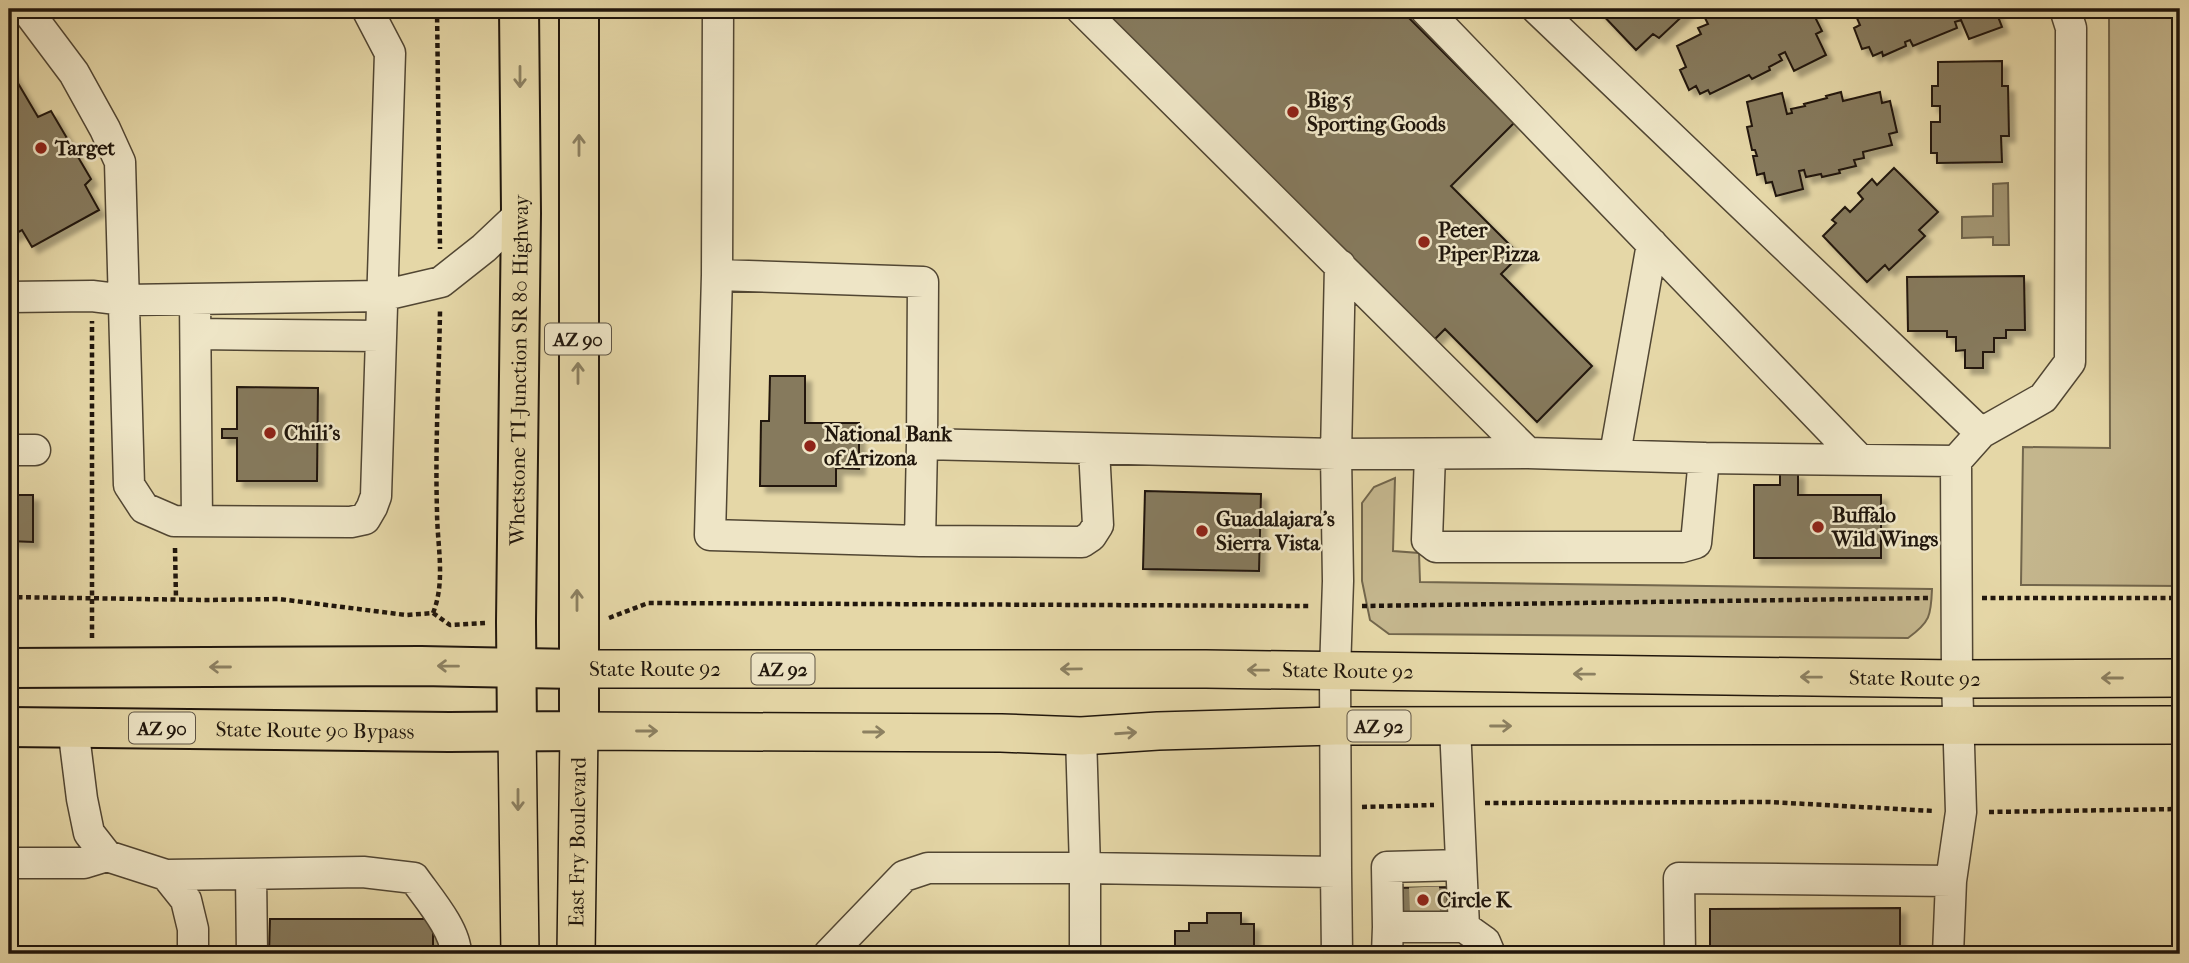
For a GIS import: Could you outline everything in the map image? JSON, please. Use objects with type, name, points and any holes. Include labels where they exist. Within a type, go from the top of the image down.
[{"type":"highway","name":"Whetstone TI-Junction SR 80 Highway","points":[[517,732],[521,213],[519,9]]},
{"type":"highway","name":"AZ 90","points":[[579,9],[579,730]]},
{"type":"highway","points":[[9,668],[516,668]]},
{"type":"highway","name":"State Route 92","points":[[516,668],[578,669]]},
{"type":"highway","name":"State Route 90 Bypass","points":[[9,727],[517,732],[579,730]]},
{"type":"main road","name":"State Route 92","points":[[578,669],[1139,668],[1957,678],[2180,678]]},
{"type":"main road","name":"AZ 92","points":[[579,730],[1081,736],[1335,726],[2180,725]]},
{"type":"main road","name":"East Fry Boulevard","points":[[576,954],[579,730]]},
{"type":"main road","points":[[517,732],[520,954]]},
{"type":"lane","points":[[26,9],[74,73],[120,162],[129,485],[144,508],[186,521],[351,522],[365,519],[376,496],[390,53],[367,9]]},
{"type":"lane","points":[[718,9],[717,275],[710,535],[1082,542],[1091,536],[1098,525],[1094,449]]},
{"type":"lane","points":[[1081,9],[1528,453]]},
{"type":"lane","points":[[1425,9],[1859,459]]},
{"type":"lane","points":[[1537,9],[1981,433]]},
{"type":"lane","points":[[1948,954],[1951,881],[1961,812],[1956,461],[1981,433],[2043,398],[2070,362],[2070,28],[2066,9]]},
{"type":"lane","points":[[9,298],[92,296],[125,300],[382,296],[441,282],[484,248],[521,213]]},
{"type":"lane","points":[[1615,454],[1652,244]]},
{"type":"lane","points":[[1337,954],[1335,671],[1338,606],[1336,454],[1340,265]]},
{"type":"lane","points":[[717,275],[923,282],[920,541]]},
{"type":"lane","points":[[186,521],[195,299]]},
{"type":"lane","points":[[195,334],[380,337]]},
{"type":"lane","points":[[922,444],[1336,454],[1528,453],[1956,461]]},
{"type":"lane","points":[[1430,454],[1427,540],[1436,547],[1682,547],[1696,543],[1704,458]]},
{"type":"lane","points":[[1455,726],[1464,927]]},
{"type":"lane","points":[[73,727],[89,833],[107,856],[166,875],[363,872],[414,878],[443,919],[456,954]]},
{"type":"lane","points":[[1081,736],[1085,954]]},
{"type":"lane","points":[[9,863],[84,863],[107,856]]},
{"type":"lane","points":[[1387,940],[1424,898],[1461,865]]},
{"type":"lane","points":[[1387,940],[1387,867],[1424,898],[1485,942],[1490,954]]},
{"type":"lane","points":[[829,954],[904,876],[928,868],[1336,872]]},
{"type":"lane","points":[[251,874],[252,954]]},
{"type":"lane","points":[[166,875],[186,900],[192,929],[193,954]]},
{"type":"lane","points":[[1680,954],[1679,878],[1951,881]]},
{"type":"path","points":[[92,296],[92,667]]},
{"type":"path","points":[[176,599],[186,521]]},
{"type":"path","points":[[648,603],[1338,606],[1957,597],[2180,598]]},
{"type":"path","points":[[1335,808],[1597,802],[1770,802],[1961,812],[2180,809]]},
{"type":"shaded area","points":[[2109,9],[2180,9],[2180,586],[2021,585],[2023,447],[2110,448]]},
{"type":"shaded area","points":[[2008,183],[2009,245],[1993,245],[1993,237],[1962,238],[1962,217],[1993,216],[1993,184]]},
{"type":"shaded area","points":[[1395,478],[1393,551],[1419,553],[1420,582],[1932,589],[1930,612],[1925,623],[1908,638],[1389,634],[1370,620],[1362,581],[1362,503],[1374,487]]},
{"type":"building","points":[[1101,9],[1400,9],[1514,123],[1451,186],[1520,255],[1501,274],[1592,366],[1537,422],[1445,329],[1432,342]]},
{"type":"building","points":[[1597,9],[1690,9],[1659,38],[1653,34],[1636,50]]},
{"type":"building","points":[[1718,9],[1811,9],[1822,31],[1816,34],[1826,55],[1794,71],[1785,52],[1779,55],[1782,60],[1769,67],[1770,70],[1752,79],[1749,75],[1710,94],[1708,90],[1700,94],[1696,86],[1689,90],[1680,70],[1686,67],[1677,46],[1701,34],[1698,28],[1708,24],[1704,16]]},
{"type":"building","points":[[1853,9],[1995,9],[2002,27],[1969,39],[1961,20],[1955,22],[1957,28],[1913,46],[1910,40],[1905,42],[1906,46],[1883,56],[1882,52],[1873,56],[1869,47],[1862,49],[1854,28],[1860,25]]},
{"type":"building","points":[[2002,61],[2002,86],[2008,86],[2009,136],[2001,136],[2002,162],[1937,163],[1937,153],[1931,153],[1931,122],[1940,122],[1940,106],[1932,106],[1932,86],[1938,86],[1938,62]]},
{"type":"building","name":"Target","points":[[9,68],[38,117],[51,111],[91,179],[85,185],[99,210],[32,247],[22,230],[9,237]]},
{"type":"building","points":[[1841,92],[1843,101],[1880,92],[1882,103],[1890,101],[1897,132],[1889,134],[1892,145],[1863,152],[1864,158],[1854,160],[1856,166],[1839,170],[1840,173],[1806,177],[1804,170],[1799,171],[1803,189],[1776,196],[1772,182],[1766,183],[1764,173],[1757,175],[1753,156],[1757,156],[1755,150],[1752,150],[1747,127],[1752,126],[1747,102],[1782,93],[1787,114],[1792,113],[1791,109]]},
{"type":"building","points":[[1894,168],[1938,212],[1919,230],[1925,236],[1889,270],[1885,265],[1867,282],[1823,236],[1836,223],[1832,220],[1845,207],[1850,212],[1863,199],[1858,193],[1872,179],[1877,185]]},
{"type":"building","points":[[2024,276],[2025,330],[2006,330],[2006,338],[1994,338],[1994,352],[1983,352],[1983,368],[1965,368],[1965,350],[1956,351],[1956,337],[1947,337],[1947,331],[1908,331],[1907,277]]},
{"type":"building","name":"National Bank of Arizona","points":[[770,376],[805,376],[805,423],[859,423],[859,469],[836,468],[836,486],[760,486],[761,421],[769,421]]},
{"type":"building","name":"Chili's","points":[[237,387],[318,388],[317,481],[237,481],[237,438],[222,438],[222,429],[237,429]]},
{"type":"building","name":"Buffalo Wild Wings","points":[[1780,473],[1798,473],[1798,495],[1881,495],[1881,558],[1754,558],[1754,485],[1780,485]]},
{"type":"building","name":"Guadalajara's Sierra Vista","points":[[1145,491],[1261,494],[1259,571],[1143,569]]},
{"type":"building","points":[[9,495],[33,495],[33,542],[9,541]]},
{"type":"building","name":"Circle K","points":[[1454,887],[1454,913],[1393,914],[1392,888]]},
{"type":"building","points":[[1900,908],[1900,954],[1710,954],[1710,909]]},
{"type":"building","points":[[1207,913],[1241,913],[1241,924],[1254,924],[1254,954],[1175,954],[1175,931],[1189,931],[1189,923],[1207,923]]},
{"type":"building","points":[[270,919],[433,919],[433,954],[269,954]]},
{"type":"tunnel","points":[[1424,887],[1425,913]]},
{"type":"place","name":"Big 5 Sporting Goods","points":[[1293,112]]},
{"type":"place","name":"Target","points":[[41,148]]},
{"type":"place","name":"Peter Piper Pizza","points":[[1424,242]]},
{"type":"place","name":"Chili's","points":[[270,433]]},
{"type":"place","name":"National Bank of Arizona","points":[[810,446]]},
{"type":"place","name":"Buffalo Wild Wings","points":[[1818,527]]},
{"type":"place","name":"Guadalajara's Sierra Vista","points":[[1202,531]]},
{"type":"place","name":"Circle K","points":[[1423,900]]}]
